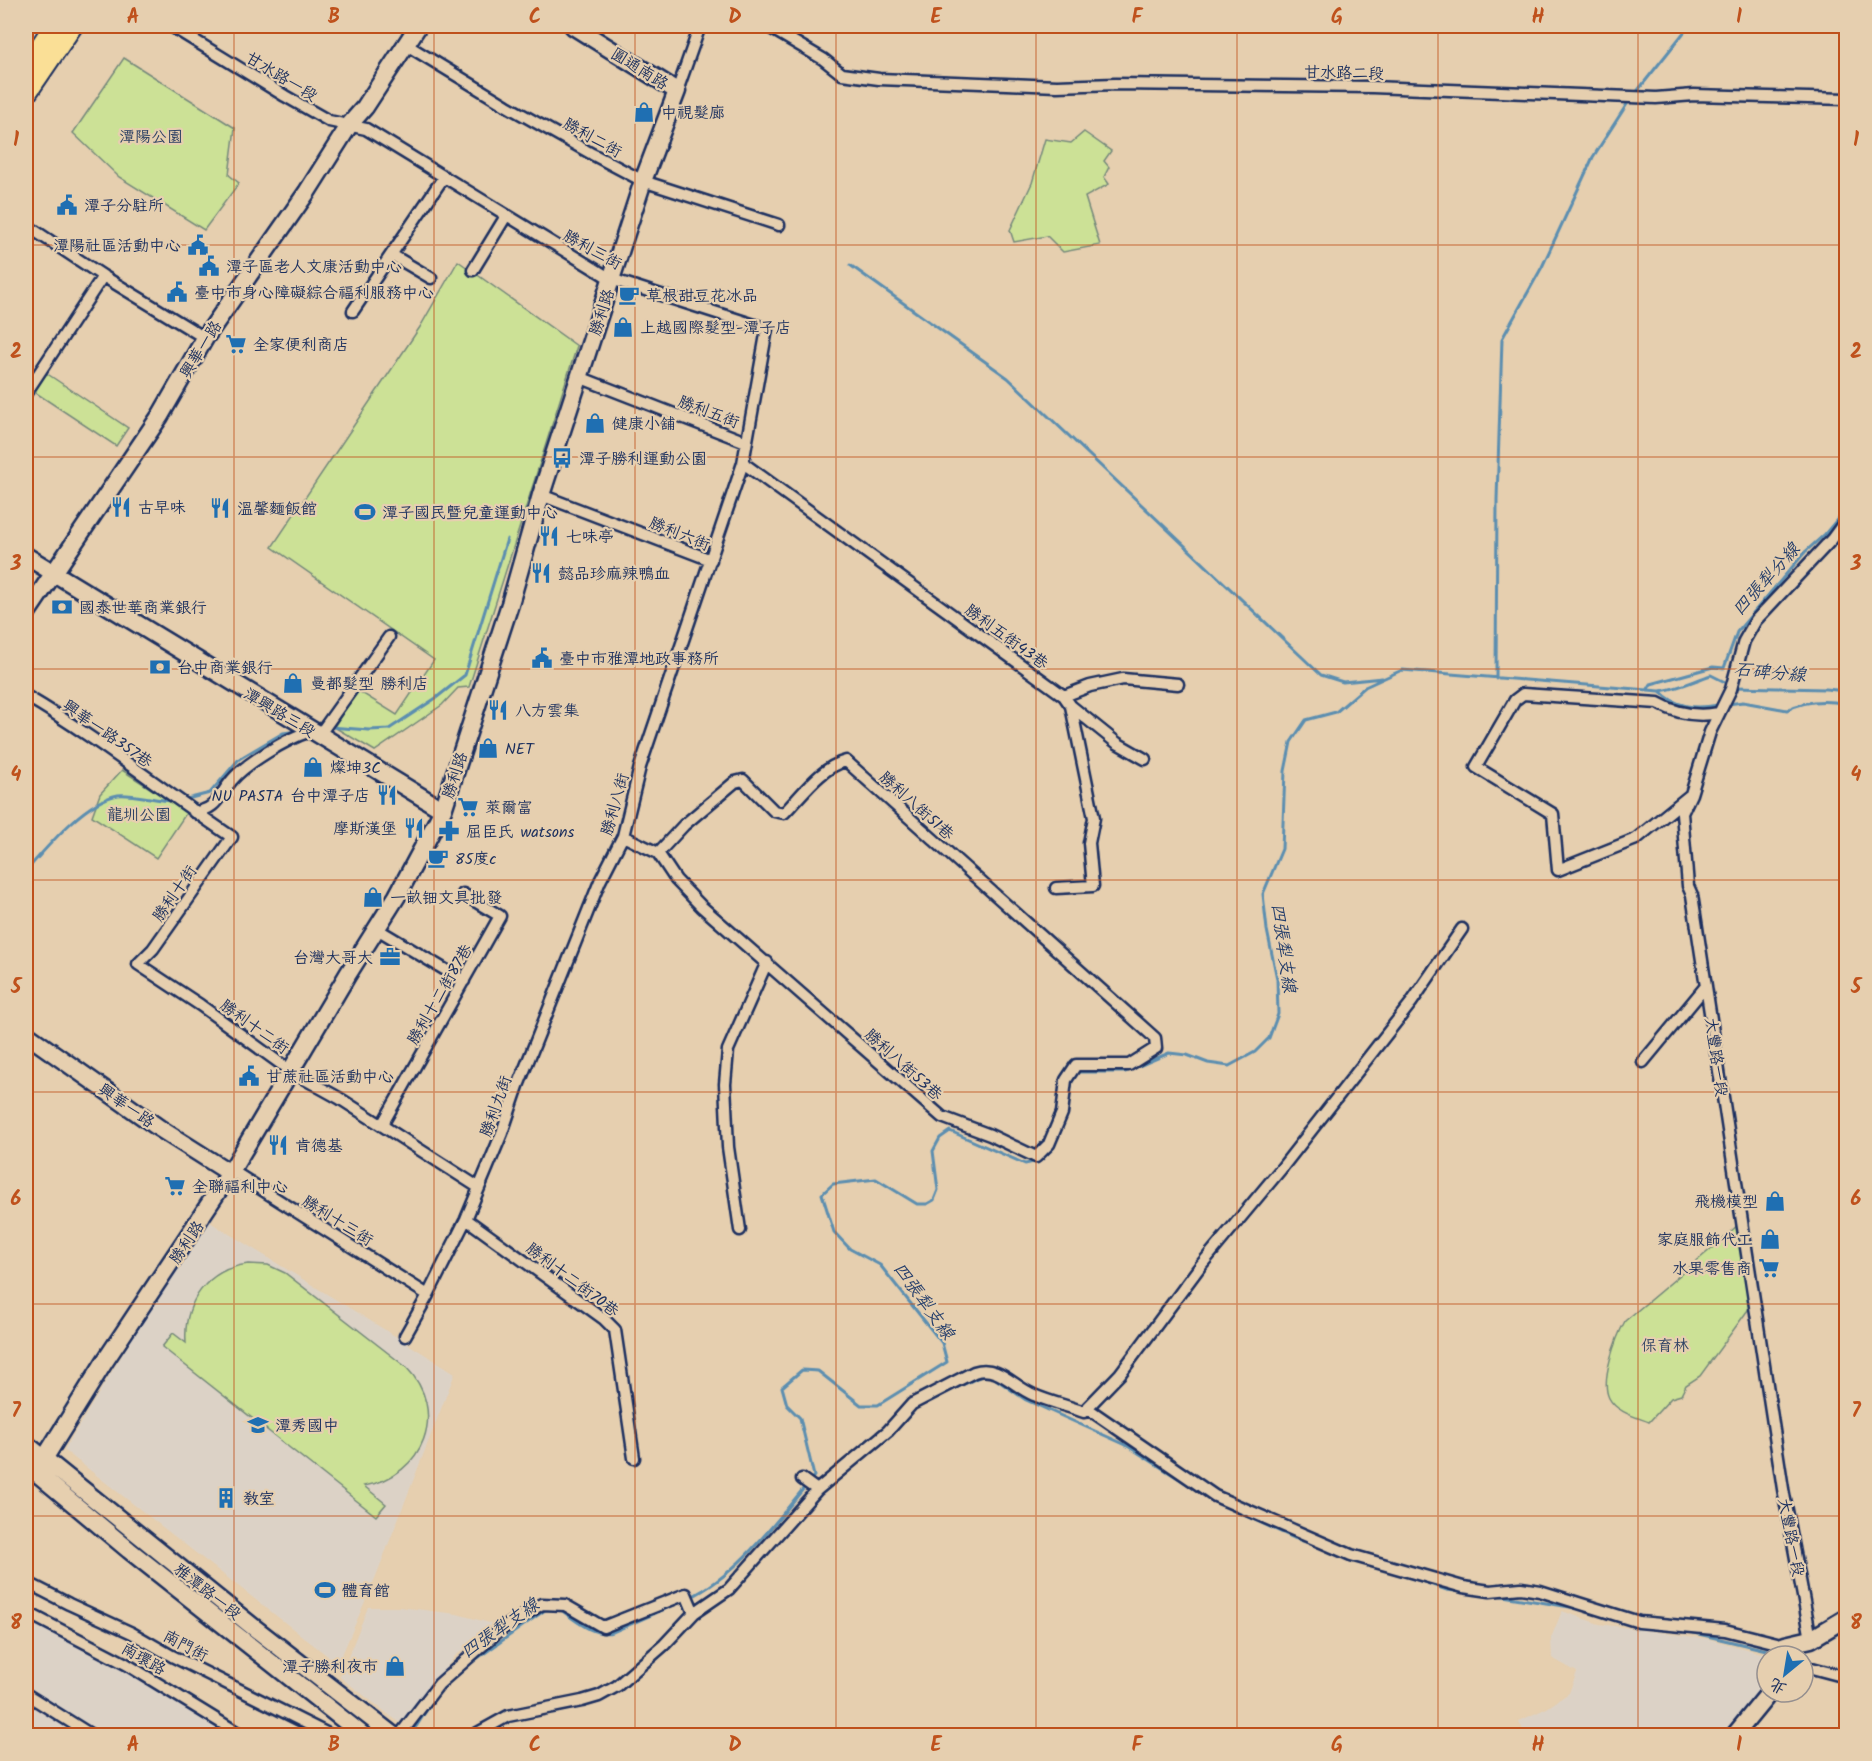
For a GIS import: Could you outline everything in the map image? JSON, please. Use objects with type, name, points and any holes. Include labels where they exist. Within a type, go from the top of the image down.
[{"type":"main road","points":[[26,67],[53,26]]},
{"type":"main road","points":[[26,95],[74,26]]},
{"type":"street","name":"甘水路一段","points":[[171,26],[329,121],[350,124]]},
{"type":"street","name":"興華一路","points":[[26,614],[153,425],[205,338],[307,192],[350,124],[365,107],[418,26]]},
{"type":"street","name":"圓通南路","points":[[573,26],[677,91]]},
{"type":"street","name":"勝利路","points":[[32,1467],[230,1173],[397,896],[443,810],[510,604],[541,495],[643,181],[700,26]]},
{"type":"street","name":"甘水路二段","points":[[767,26],[823,59],[842,75],[879,79],[1057,86],[1115,84],[1372,87],[1656,98],[1694,95],[1846,99]]},
{"type":"street","name":"勝利二街","points":[[405,44],[507,106],[643,181],[779,225]]},
{"type":"street","name":"勝利三街","points":[[350,124],[366,129],[611,279],[767,329],[746,442]]},
{"type":"street","points":[[354,311],[444,178]]},
{"type":"street","points":[[473,270],[506,216]]},
{"type":"street","points":[[26,225],[103,276],[205,338]]},
{"type":"street","points":[[392,255],[431,278]]},
{"type":"street","points":[[26,393],[103,276]]},
{"type":"street","name":"勝利五街","points":[[579,377],[746,442],[743,463],[711,560]]},
{"type":"street","name":"勝利五街43巷","points":[[743,463],[1068,701],[1117,743],[1145,759]]},
{"type":"street","name":"勝利六街","points":[[541,495],[711,560],[640,767]]},
{"type":"street","name":"大豐路一段","points":[[1811,1639],[1783,1489],[1692,895],[1688,886],[1682,813],[1691,794],[1710,732],[1731,689],[1744,641],[1753,625],[1832,539],[1846,520]]},
{"type":"street","name":"潭興路三段","points":[[26,556],[443,810]]},
{"type":"street","points":[[194,812],[204,811],[213,806],[232,779],[251,763],[329,722],[389,637]]},
{"type":"street","points":[[1056,888],[1094,886],[1089,843],[1094,818],[1068,701],[1090,686],[1123,679],[1178,684]]},
{"type":"street","points":[[1691,794],[1636,839],[1558,870],[1553,814],[1476,767],[1515,700],[1523,694],[1658,703],[1671,710],[1700,716],[1719,713]]},
{"type":"street","name":"興華一路357巷","points":[[26,696],[69,721],[194,812]]},
{"type":"street","name":"勝利八街51巷","points":[[658,853],[684,825],[735,782],[743,780],[774,812],[784,813],[826,770],[846,761],[1155,1038]]},
{"type":"street","name":"勝利八街","points":[[600,881],[623,836],[640,767]]},
{"type":"street","name":"勝利十街","points":[[138,964],[153,949],[232,837],[194,812]]},
{"type":"street","points":[[623,836],[658,853]]},
{"type":"street","name":"勝利八街53巷","points":[[658,853],[676,880],[689,893],[942,1117],[990,1135],[1036,1158],[1049,1144],[1062,1113],[1066,1080],[1076,1065],[1129,1065],[1156,1048],[1155,1038]]},
{"type":"street","name":"勝利九街","points":[[405,1336],[466,1219],[600,881]]},
{"type":"street","name":"勝利十二街87巷","points":[[382,1125],[500,916],[463,894]]},
{"type":"street","points":[[377,928],[464,981]]},
{"type":"street","points":[[472,1736],[508,1716],[582,1701],[599,1696],[616,1686],[664,1645],[694,1613],[729,1589],[817,1490],[888,1431],[912,1404],[984,1369],[997,1372],[1032,1395],[1084,1412],[1120,1374],[1201,1265],[1281,1169],[1411,1003],[1462,929]]},
{"type":"street","points":[[740,1230],[728,1147],[725,1084],[728,1050],[767,962]]},
{"type":"street","name":"勝利十二街","points":[[138,964],[200,1005],[292,1072],[339,1098],[478,1187]]},
{"type":"street","points":[[1643,1062],[1706,986]]},
{"type":"street","name":"興華一路","points":[[26,1034],[159,1128],[230,1173]]},
{"type":"street","name":"勝利十三街","points":[[230,1173],[234,1172],[428,1295]]},
{"type":"street","name":"勝利十二街70巷","points":[[466,1219],[604,1319],[615,1330],[634,1458]]},
{"type":"street","points":[[1087,1408],[1215,1496],[1351,1555],[1463,1587],[1490,1591],[1521,1588],[1540,1591],[1639,1622],[1725,1630],[1766,1644]]},
{"type":"street","name":"雅潭路一段","points":[[26,1444],[32,1467],[129,1551],[364,1736]]},
{"type":"street","name":"雅潭路一段","points":[[32,1467],[171,1562],[394,1736]]},
{"type":"street","points":[[802,1479],[817,1490]]},
{"type":"street","name":"南門街","points":[[26,1582],[132,1632],[172,1656],[332,1736]]},
{"type":"street","points":[[399,1736],[440,1684],[500,1630],[542,1605],[565,1605],[603,1627],[686,1594],[694,1613]]},
{"type":"street","name":"南環路","points":[[26,1612],[126,1664],[243,1736]]},
{"type":"street","points":[[1803,1644],[1846,1618]]},
{"type":"street","points":[[1815,1669],[1846,1677]]},
{"type":"street","points":[[26,1694],[93,1736]]},
{"type":"street","points":[[1734,1736],[1760,1704]]},
{"type":"shaded area","name":"潭秀國中","points":[[205,1219],[455,1373],[376,1576],[338,1664],[64,1450]]},
{"type":"shaded area","name":"潭子勝利夜市","points":[[368,1607],[399,1607],[457,1614],[497,1625],[455,1656],[401,1724],[340,1677]]},
{"type":"shaded area","points":[[1562,1611],[1599,1624],[1709,1639],[1755,1651],[1755,1696],[1722,1735],[1525,1735],[1519,1721],[1547,1708],[1569,1693],[1577,1672],[1552,1658],[1551,1638]]},
{"type":"shaded area","points":[[26,1612],[244,1735],[26,1735]]},
{"type":"green space","name":"潭陽公園","points":[[124,58],[235,128],[229,175],[239,183],[204,230],[119,177],[73,133]]},
{"type":"green space","points":[[1084,132],[1111,151],[1104,161],[1109,167],[1104,177],[1109,184],[1085,197],[1100,245],[1063,252],[1047,236],[1014,242],[1010,230],[1032,183],[1045,139],[1071,143]]},
{"type":"green space","points":[[458,261],[577,346],[469,687],[458,688],[442,705],[375,751],[334,727],[357,690],[397,715],[434,660],[272,547],[420,327]]},
{"type":"green space","points":[[46,373],[128,428],[116,446],[33,391]]},
{"type":"green space","name":"龍圳公園","points":[[122,770],[187,812],[156,858],[92,816],[100,794]]},
{"type":"green space","name":"保育林","points":[[1743,1220],[1753,1303],[1700,1376],[1686,1385],[1681,1395],[1671,1398],[1649,1422],[1616,1407],[1609,1398],[1606,1381],[1617,1338],[1625,1321]]},
{"type":"green space","points":[[248,1264],[268,1265],[285,1273],[406,1367],[419,1384],[426,1403],[427,1421],[424,1439],[415,1456],[402,1469],[385,1480],[364,1486],[386,1504],[376,1516],[162,1347],[173,1333],[186,1343],[189,1314],[200,1290],[221,1273],[233,1267]]},
{"type":"waterway","points":[[1635,94],[1689,26]]},
{"type":"waterway","points":[[1496,679],[1497,499],[1502,339],[1542,267],[1593,157],[1629,101]]},
{"type":"waterway","points":[[850,265],[1008,378],[1321,675],[1343,682],[1382,678]]},
{"type":"waterway","name":"四張犁分線","points":[[1648,689],[1651,684],[1713,667],[1724,668],[1737,632],[1805,552],[1825,534],[1846,509]]},
{"type":"waterway","points":[[330,727],[389,729],[436,698],[465,675],[507,539]]},
{"type":"waterway","name":"四張犁支線","points":[[1075,1074],[1077,1072],[1125,1072],[1169,1053],[1187,1055],[1208,1063],[1229,1066],[1255,1052],[1269,1038],[1278,1014],[1277,979],[1267,930],[1263,894],[1282,849],[1285,771],[1291,742],[1306,720],[1336,712],[1365,687],[1402,670],[1660,691],[1679,687],[1711,675],[1729,684]]},
{"type":"waterway","name":"石碑分線","points":[[1735,687],[1846,691]]},
{"type":"waterway","points":[[1660,691],[1673,701],[1687,706],[1718,705]]},
{"type":"waterway","points":[[1728,704],[1743,702],[1787,710],[1801,704],[1816,702],[1846,704]]},
{"type":"waterway","points":[[183,800],[210,793],[239,759],[283,733],[297,731]]},
{"type":"waterway","points":[[26,871],[80,815],[105,799],[123,795],[174,801]]},
{"type":"waterway","name":"四張犁支線","points":[[1067,1109],[1072,1080]]},
{"type":"waterway","name":"四張犁支線","points":[[689,1598],[708,1588],[741,1560],[814,1476],[800,1418],[787,1405],[782,1387],[802,1370],[818,1371],[861,1405],[878,1405],[947,1362],[942,1343],[880,1265],[850,1249],[834,1232],[822,1194],[833,1184],[876,1179],[917,1204],[927,1204],[934,1200],[938,1190],[933,1151],[940,1138],[950,1131],[1025,1164],[1042,1158],[1049,1150]]},
{"type":"waterway","points":[[943,1394],[984,1375]]},
{"type":"waterway","points":[[990,1375],[1026,1400],[1126,1445],[1214,1501]]},
{"type":"waterway","points":[[1222,1505],[1294,1538],[1315,1545]]},
{"type":"waterway","points":[[1404,1575],[1447,1590],[1464,1592]]},
{"type":"waterway","points":[[1497,1595],[1582,1609]]},
{"type":"waterway","name":"四張犁支線","points":[[558,1608],[591,1630],[605,1633],[613,1632],[681,1602]]},
{"type":"waterway","name":"四張犁支線","points":[[468,1665],[545,1610],[551,1609]]},
{"type":"waterway","points":[[1686,1631],[1755,1647]]},
{"type":"waterway","points":[[1822,1666],[1846,1670]]},
{"type":"waterway","name":"四張犁支線","points":[[410,1736],[437,1694]]},
{"type":"place","name":"中視髮廊","points":[[644,112]]},
{"type":"place","name":"潭子分駐所","points":[[67,205]]},
{"type":"place","name":"潭陽社區活動中心","points":[[198,245]]},
{"type":"place","name":"潭子區老人文康活動中心","points":[[209,266]]},
{"type":"place","name":"臺中市身心障礙綜合福利服務中心","points":[[177,292]]},
{"type":"place","name":"草根甜豆花冰品","points":[[629,295]]},
{"type":"place","name":"上越國際髮型-潭子店","points":[[623,327]]},
{"type":"place","name":"全家便利商店","points":[[236,344]]},
{"type":"place","name":"健康小舖","points":[[595,423]]},
{"type":"place","name":"潭子勝利運動公園","points":[[562,458]]},
{"type":"place","name":"古早味","points":[[121,507]]},
{"type":"place","name":"溫馨麵飯館","points":[[220,508]]},
{"type":"place","name":"潭子國民暨兒童運動中心","points":[[365,512]]},
{"type":"place","name":"七味亭","points":[[549,536]]},
{"type":"place","name":"懿品珍麻辣鴨血","points":[[541,573]]},
{"type":"place","name":"國泰世華商業銀行","points":[[62,607]]},
{"type":"place","name":"臺中市雅潭地政事務所","points":[[542,658]]},
{"type":"place","name":"台中商業銀行","points":[[160,667]]},
{"type":"place","name":"曼都髮型 勝利店","points":[[293,683]]},
{"type":"place","name":"八方雲集","points":[[498,710]]},
{"type":"place","name":"NET","points":[[488,748]]},
{"type":"place","name":"燦坤3C","points":[[313,767]]},
{"type":"place","name":"NU PASTA 台中潭子店","points":[[387,795]]},
{"type":"place","name":"萊爾富","points":[[468,807]]},
{"type":"place","name":"摩斯漢堡","points":[[414,828]]},
{"type":"place","name":"屈臣氏 watsons","points":[[449,831]]},
{"type":"place","name":"85度c","points":[[438,858]]},
{"type":"place","name":"一畝钿文具批發","points":[[373,897]]},
{"type":"place","name":"台灣大哥大","points":[[390,957]]},
{"type":"place","name":"甘蔗社區活動中心","points":[[249,1076]]},
{"type":"place","name":"肯德基","points":[[278,1145]]},
{"type":"place","name":"全聯福利中心","points":[[175,1186]]},
{"type":"place","name":"飛機模型","points":[[1775,1201]]},
{"type":"place","name":"家庭服飾代工","points":[[1770,1239]]},
{"type":"place","name":"水果零售商","points":[[1769,1268]]},
{"type":"place","name":"潭秀國中","points":[[258,1425]]},
{"type":"place","name":"教室","points":[[226,1498]]},
{"type":"place","name":"體育館","points":[[325,1590]]},
{"type":"place","name":"潭子勝利夜市","points":[[395,1666]]}]
